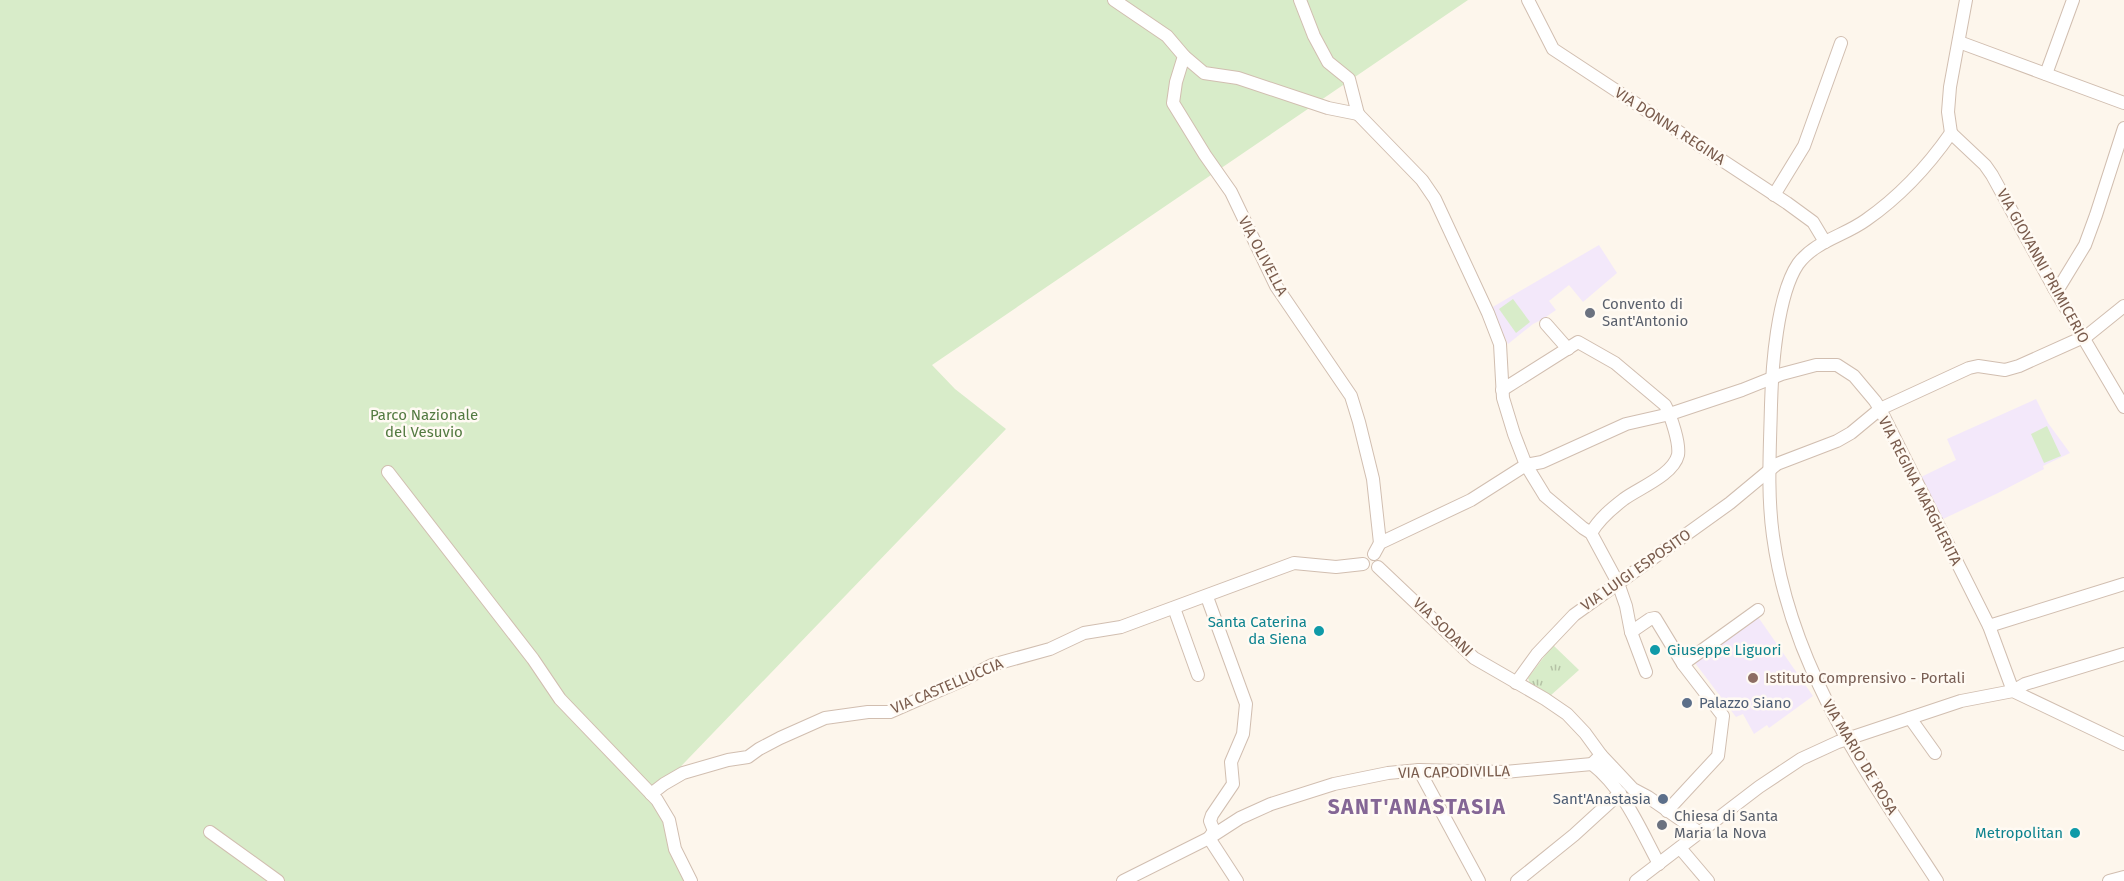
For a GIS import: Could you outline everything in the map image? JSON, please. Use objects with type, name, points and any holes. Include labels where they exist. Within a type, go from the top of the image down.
[{"type":"street","points":[[1114,0],[1167,36],[1184,56],[1204,73],[1238,78],[1328,108],[1358,114]]},
{"type":"street","points":[[1300,0],[1314,36],[1328,62],[1349,79],[1358,114],[1422,180],[1435,199],[1500,344],[1502,390],[1511,426],[1526,465],[1541,490],[1591,532],[1618,583],[1626,606],[1631,632],[1646,672]]},
{"type":"street","name":"VIA DONNA REGINA","points":[[1528,0],[1553,49],[1813,222],[1825,242]]},
{"type":"street","points":[[1951,133],[1948,112],[1950,87],[1966,0]]},
{"type":"street","points":[[2046,74],[2073,0]]},
{"type":"street","points":[[1959,42],[2124,103]]},
{"type":"street","points":[[1774,195],[1804,146],[1841,43]]},
{"type":"street","name":"VIA OLIVELLA","points":[[1184,56],[1176,82],[1173,103],[1231,192],[1276,286],[1351,396],[1373,479],[1378,567]]},
{"type":"street","points":[[2054,288],[2060,286],[2085,245],[2124,128]]},
{"type":"street","name":"VIA MARIO DE ROSA","points":[[1937,881],[1846,740],[1806,658],[1791,617],[1779,571],[1773,535],[1769,471],[1772,379],[1780,310],[1798,265],[1809,252],[1851,230],[1882,207],[1934,157],[1951,133]]},
{"type":"street","name":"VIA GIOVANNI PRIMICERIO","points":[[1951,133],[1992,174],[2054,288],[2124,407]]},
{"type":"street","name":"VIA LUIGI ESPOSITO","points":[[1516,682],[1537,654],[1574,615],[1730,503],[1776,464],[1837,441],[1880,410],[1969,368],[2011,369],[2083,337],[2124,306]]},
{"type":"street","points":[[1546,324],[1568,349]]},
{"type":"street","points":[[1502,390],[1578,342],[1615,363],[1665,405],[1670,414],[1678,455],[1674,462],[1667,471],[1614,507],[1598,521],[1591,532]]},
{"type":"street","name":"VIA REGINA MARGHERITA","points":[[1364,564],[1365,556],[1377,548],[1471,500],[1526,465],[1542,462],[1626,424],[1670,414],[1782,374],[1815,365],[1837,365],[1854,376],[1880,410],[1989,626],[2013,691]]},
{"type":"street","points":[[388,472],[526,650],[560,699],[651,794],[669,820],[675,849],[692,881]]},
{"type":"street","name":"VIA CASTELLUCCIA","points":[[651,794],[683,773],[748,757],[773,742],[825,718],[868,712],[890,712],[992,665],[1050,649],[1084,633],[1121,627],[1294,563],[1336,567],[1364,564],[1368,569],[1373,570],[1378,567]]},
{"type":"street","name":"VIA SODANI","points":[[1378,567],[1474,658],[1545,699],[1574,721],[1597,760]]},
{"type":"street","points":[[1989,626],[2124,584]]},
{"type":"street","points":[[1207,597],[1246,704],[1243,734],[1231,762],[1233,784],[1212,815],[1210,821],[1214,831],[1209,838],[1237,881]]},
{"type":"street","points":[[1174,608],[1198,675]]},
{"type":"street","points":[[1683,664],[1758,610]]},
{"type":"street","points":[[1631,632],[1650,619],[1656,618],[1683,664],[1724,716],[1718,756],[1667,811]]},
{"type":"street","points":[[1636,881],[1790,765],[1829,746],[1961,701],[2013,691],[2025,684],[2124,654]]},
{"type":"street","points":[[2013,691],[2124,744]]},
{"type":"street","points":[[1910,718],[1935,753]]},
{"type":"street","points":[[1597,760],[1633,789],[1700,833]]},
{"type":"street","points":[[1597,760],[1605,775],[1620,793],[1659,864]]},
{"type":"street","name":"VIA CAPODIVILLA","points":[[1123,881],[1209,838],[1251,813],[1271,804],[1334,784],[1388,773],[1419,770],[1505,772],[1597,760]]},
{"type":"street","points":[[1419,770],[1479,881]]},
{"type":"street","points":[[1517,881],[1574,835],[1620,793]]},
{"type":"street","points":[[210,832],[278,881]]},
{"type":"street","points":[[1680,848],[1708,881]]},
{"type":"street","points":[[2109,881],[2124,878]]},
{"type":"shaded area","points":[[1599,245],[1617,273],[1583,302],[1569,285],[1549,301],[1556,310],[1533,324],[1508,344],[1491,308]]},
{"type":"shaded area","points":[[2036,399],[2048,423],[2070,453],[1998,493],[1941,520],[1919,478],[1956,460],[1947,439]]},
{"type":"shaded area","name":"Istituto Comprensivo - Portali","points":[[1756,614],[1813,696],[1769,728],[1767,725],[1754,734],[1743,714],[1736,717],[1692,659]]},
{"type":"green space","name":"Parco Nazionale del Vesuvio","points":[[0,0],[1468,0],[932,365],[955,389],[1006,429],[661,787],[659,795],[687,881],[0,881]]},
{"type":"green space","points":[[1513,299],[1530,322],[1516,333],[1499,309]]},
{"type":"green space","points":[[2047,426],[2061,456],[2044,463],[2031,434]]},
{"type":"green space","points":[[1553,645],[1579,670],[1550,696],[1530,684],[1528,678]]},
{"type":"place","name":"Convento di Sant'Antonio","points":[[1590,313]]},
{"type":"place","name":"Santa Caterina da Siena","points":[[1319,631]]},
{"type":"place","name":"Giuseppe Liguori","points":[[1655,650]]},
{"type":"place","name":"Istituto Comprensivo - Portali","points":[[1753,678]]},
{"type":"place","name":"Palazzo Siano","points":[[1687,703]]},
{"type":"place","name":"Sant'Anastasia","points":[[1663,799]]},
{"type":"place","name":"Chiesa di Santa Maria la Nova","points":[[1662,825]]},
{"type":"place","name":"Metropolitan","points":[[2075,833]]},
{"type":"district","name":"SANT'ANASTASIA","points":[[1417,807]]}]
